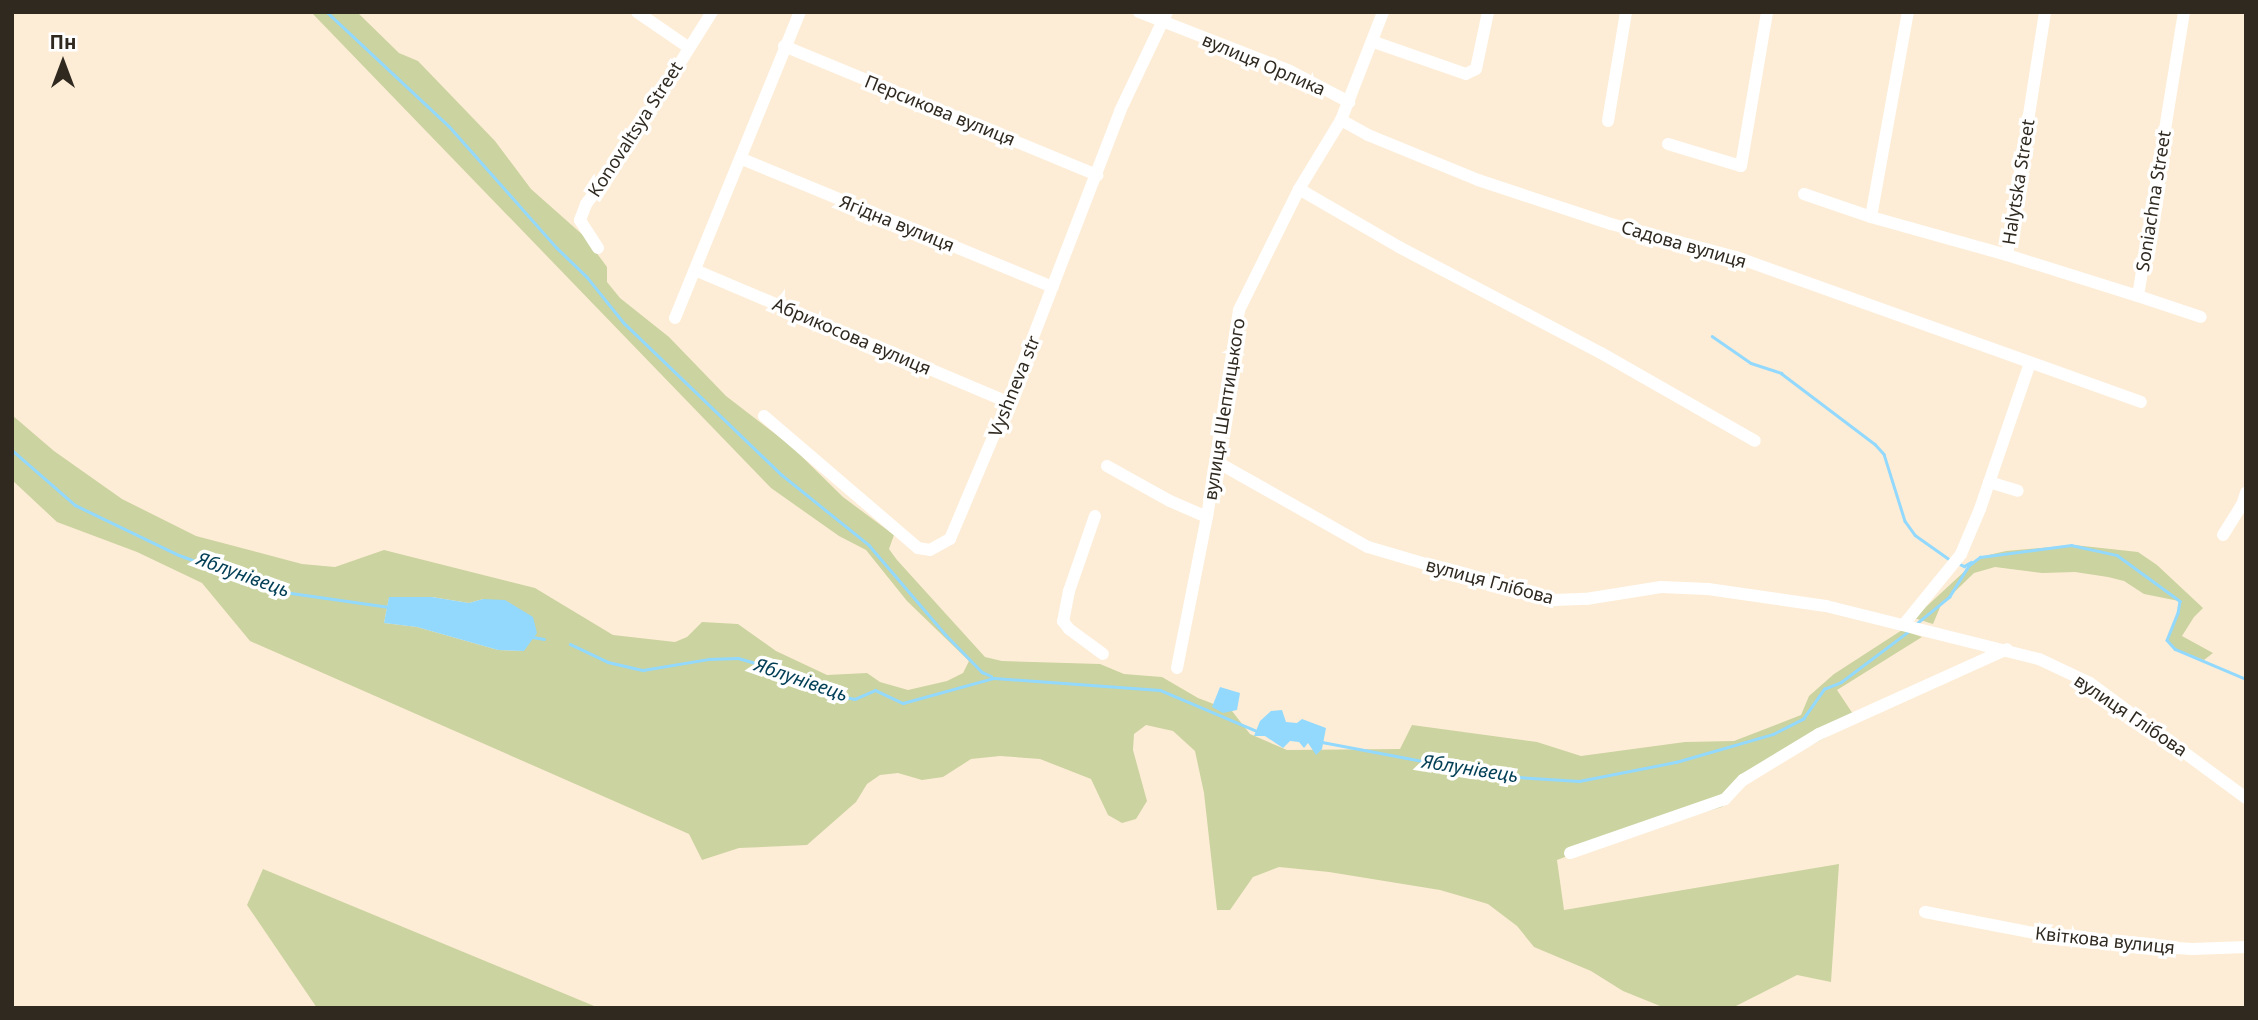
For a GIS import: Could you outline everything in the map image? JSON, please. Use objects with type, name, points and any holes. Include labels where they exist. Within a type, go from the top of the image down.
[{"type":"street","points":[[638,12],[688,47]]},
{"type":"street","name":"Konovaltsya Street","points":[[597,248],[580,220],[586,204],[616,165],[712,12]]},
{"type":"street","points":[[675,318],[800,12]]},
{"type":"street","name":"вулиця Орлика","points":[[1139,12],[1165,17],[1290,71],[1349,102]]},
{"type":"street","name":"вулиця Шептицького","points":[[1177,668],[1208,517],[1239,310],[1299,189],[1341,120],[1374,42],[1383,12]]},
{"type":"street","points":[[1374,42],[1466,74],[1476,69],[1482,51],[1488,12]]},
{"type":"street","points":[[1608,121],[1626,12]]},
{"type":"street","points":[[1668,144],[1741,166],[1767,12]]},
{"type":"street","points":[[1871,217],[1908,12]]},
{"type":"street","name":"Halytska Street","points":[[1804,194],[1871,217],[2007,255],[2045,12]]},
{"type":"street","name":"Soniachna Street","points":[[2007,255],[2138,296],[2184,12]]},
{"type":"street","name":"Vyshneva str","points":[[764,416],[918,548],[930,550],[950,539],[1008,402],[1120,111],[1165,17]]},
{"type":"street","name":"Персикова вулиця","points":[[784,46],[1097,175]]},
{"type":"street","name":"Садова вулиця","points":[[1341,120],[1368,135],[1478,180],[1611,224],[1736,257],[2141,402]]},
{"type":"street","name":"Ягідна вулиця","points":[[742,159],[1053,287]]},
{"type":"street","points":[[1299,189],[1399,247],[1601,354],[1755,441]]},
{"type":"street","name":"Абрикосова вулиця","points":[[695,270],[1008,402]]},
{"type":"street","points":[[2138,296],[2201,317]]},
{"type":"street","points":[[1907,623],[1961,554],[2030,363]]},
{"type":"street","name":"вулиця Глібова","points":[[1217,462],[1368,547],[1531,596],[1553,600],[1586,599],[1661,587],[1708,589],[1826,606],[1907,623],[2039,659],[2090,683],[2246,798]]},
{"type":"street","points":[[1107,466],[1170,501],[1208,517]]},
{"type":"street","points":[[1989,482],[2018,491]]},
{"type":"street","points":[[2223,536],[2242,505],[2246,493]]},
{"type":"street","points":[[1095,516],[1069,591],[1063,621],[1069,629],[1103,654]]},
{"type":"street","points":[[1570,853],[1726,799],[1743,780],[1819,734],[2007,649]]},
{"type":"street","name":"Квіткова вулиця","points":[[1925,912],[2074,941],[2192,949],[2246,947]]},
{"type":"green space","points":[[311,12],[357,12],[399,53],[418,61],[495,141],[531,189],[584,236],[607,267],[607,282],[620,298],[669,337],[726,396],[791,446],[843,497],[894,535],[889,549],[897,560],[985,657],[1002,661],[1100,664],[1124,674],[1162,677],[1198,698],[1232,711],[1250,734],[1287,750],[1400,749],[1412,725],[1537,742],[1581,756],[1685,742],[1734,741],[1801,715],[1809,696],[1834,674],[1902,630],[1922,637],[1837,690],[1857,720],[1747,781],[1722,807],[1610,840],[1557,860],[1564,910],[1839,864],[1831,982],[1797,975],[1732,1008],[1665,1008],[1623,991],[1591,971],[1534,947],[1517,926],[1488,904],[1440,890],[1329,872],[1279,867],[1253,877],[1230,910],[1217,910],[1204,793],[1195,751],[1173,731],[1146,725],[1134,734],[1133,750],[1147,801],[1136,819],[1122,823],[1108,815],[1091,779],[1040,759],[1000,756],[971,759],[943,777],[922,780],[898,773],[880,775],[867,784],[856,802],[807,845],[739,848],[702,860],[689,834],[250,641],[202,583],[137,552],[57,522],[12,480],[12,415],[54,451],[122,499],[196,536],[302,564],[335,567],[384,550],[535,588],[613,635],[675,642],[687,637],[702,622],[738,624],[776,651],[827,675],[867,673],[880,682],[908,690],[947,681],[963,673],[969,661],[907,601],[866,550],[839,536],[771,488]],"holes":[[[432,597],[469,603],[483,599],[524,651],[498,650],[417,627],[384,623],[389,598]]]},
{"type":"green space","points":[[2074,545],[2138,552],[2157,565],[2203,608],[2182,636],[2213,653],[2204,660],[2175,649],[2167,640],[2178,613],[2179,601],[2144,594],[2124,581],[2075,572],[2042,573],[1995,567],[1974,573],[1941,605],[1933,624],[1914,618],[1980,557],[2006,551]]},
{"type":"green space","points":[[263,869],[599,1008],[317,1008],[247,905]]},
{"type":"water","points":[[389,597],[432,597],[469,603],[483,599],[505,600],[533,617],[537,633],[524,651],[498,650],[417,627],[384,623]]},
{"type":"water","points":[[1220,687],[1240,693],[1237,710],[1223,713],[1212,707]]},
{"type":"water","points":[[1282,710],[1286,722],[1297,723],[1302,719],[1326,728],[1322,749],[1316,755],[1308,743],[1304,748],[1299,742],[1290,741],[1283,748],[1265,736],[1254,736],[1260,721],[1271,711]]},
{"type":"waterway","points":[[327,12],[449,126],[556,247],[587,277],[624,323],[782,475],[869,545],[946,635],[982,672],[991,676]]},
{"type":"waterway","points":[[1712,336],[1751,363],[1781,373],[1875,444],[1884,454],[1905,521],[1915,535],[1949,559]]},
{"type":"waterway","name":"Яблунівець","points":[[12,450],[75,505],[179,555],[277,591],[389,607]]},
{"type":"waterway","name":"Яблунівець","points":[[1916,624],[1949,597],[1968,566],[1980,557],[2071,545],[2117,555],[2180,601],[2167,640],[2175,649],[2246,679]]},
{"type":"waterway","name":"Яблунівець","points":[[1958,563],[1964,566],[1971,562]]},
{"type":"waterway","name":"Яблунівець","points":[[1322,742],[1502,776],[1579,781],[1676,762],[1773,734],[1803,719],[1824,689],[1841,682],[1909,631]]},
{"type":"waterway","name":"Яблунівець","points":[[533,637],[544,639]]},
{"type":"waterway","name":"Яблунівець","points":[[570,644],[608,662],[643,670],[709,659],[738,658],[766,666],[840,696],[855,699],[875,690],[903,703],[994,678],[1160,690],[1257,731]]}]
